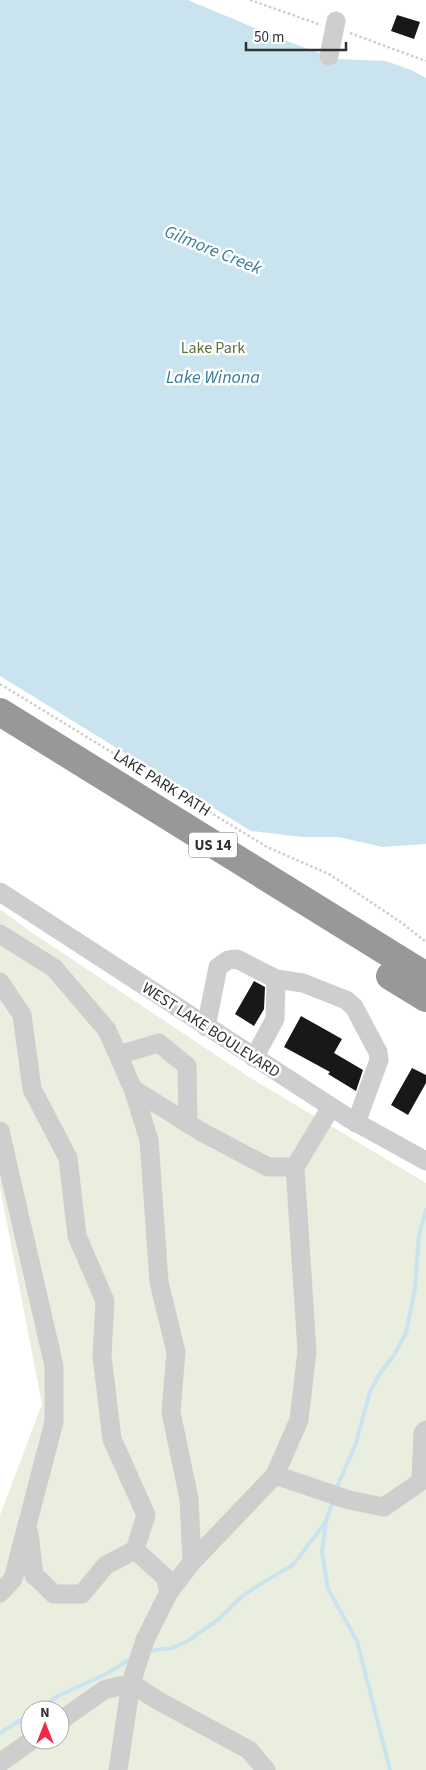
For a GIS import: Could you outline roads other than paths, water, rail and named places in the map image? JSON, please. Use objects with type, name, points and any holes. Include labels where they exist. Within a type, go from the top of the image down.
[{"type":"highway","name":"US 14","points":[[0,712],[426,976]]},
{"type":"highway","name":"US 14","points":[[0,734],[426,998]]},
{"type":"street","points":[[329,56],[336,21]]},
{"type":"street","name":"WEST LAKE BOULEVARD","points":[[0,892],[330,1107],[426,1161]]},
{"type":"street","points":[[0,934],[54,968],[106,1030],[133,1089],[149,1140],[159,1282],[176,1352],[171,1412],[189,1499],[192,1562]]},
{"type":"street","points":[[206,1027],[218,967],[228,960],[237,959],[276,979],[303,983],[346,1000],[354,1007],[378,1052],[379,1060],[356,1123]]},
{"type":"street","points":[[254,1058],[275,1019],[276,979]]},
{"type":"street","points":[[0,982],[22,1015],[32,1089],[68,1158],[77,1236],[105,1301],[102,1356],[112,1439],[146,1515],[135,1550],[106,1565],[82,1594],[54,1594],[34,1575],[28,1521]]},
{"type":"street","points":[[118,1054],[159,1043],[187,1066],[188,1124]]},
{"type":"street","points":[[133,1089],[188,1124],[268,1167],[295,1167]]},
{"type":"street","points":[[118,1770],[132,1679],[145,1640],[169,1592],[192,1562],[275,1475],[299,1420],[307,1351],[295,1167],[330,1107]]},
{"type":"street","points":[[0,1131],[54,1366],[54,1422],[13,1579],[0,1593]]},
{"type":"street","points":[[275,1475],[349,1500],[384,1507],[424,1480],[423,1434],[426,1430]]},
{"type":"street","points":[[135,1550],[165,1578],[169,1592]]},
{"type":"street","points":[[70,1713],[104,1690],[132,1679]]},
{"type":"street","points":[[132,1679],[157,1700],[249,1750],[266,1770]]},
{"type":"street","points":[[0,1763],[20,1749]]},
{"type":"water","name":"Lake Winona","points":[[0,0],[188,0],[276,37],[336,59],[386,61],[426,78],[426,844],[382,847],[339,837],[302,837],[251,831],[0,676]]},
{"type":"waterway","points":[[336,1489],[355,1446],[370,1392],[406,1333],[415,1288],[419,1235],[426,1210]]},
{"type":"waterway","points":[[333,1501],[326,1521],[322,1552],[328,1589],[357,1641],[390,1770]]},
{"type":"waterway","points":[[148,1651],[172,1648],[186,1642],[219,1619],[241,1597],[293,1565],[325,1523]]},
{"type":"waterway","points":[[52,1700],[106,1674],[132,1658]]},
{"type":"waterway","points":[[0,1733],[20,1720]]},
{"type":"water label","name":"Gilmore Creek","points":[[213,250]]},
{"type":"park label","name":"Lake Park","points":[[213,348]]}]
